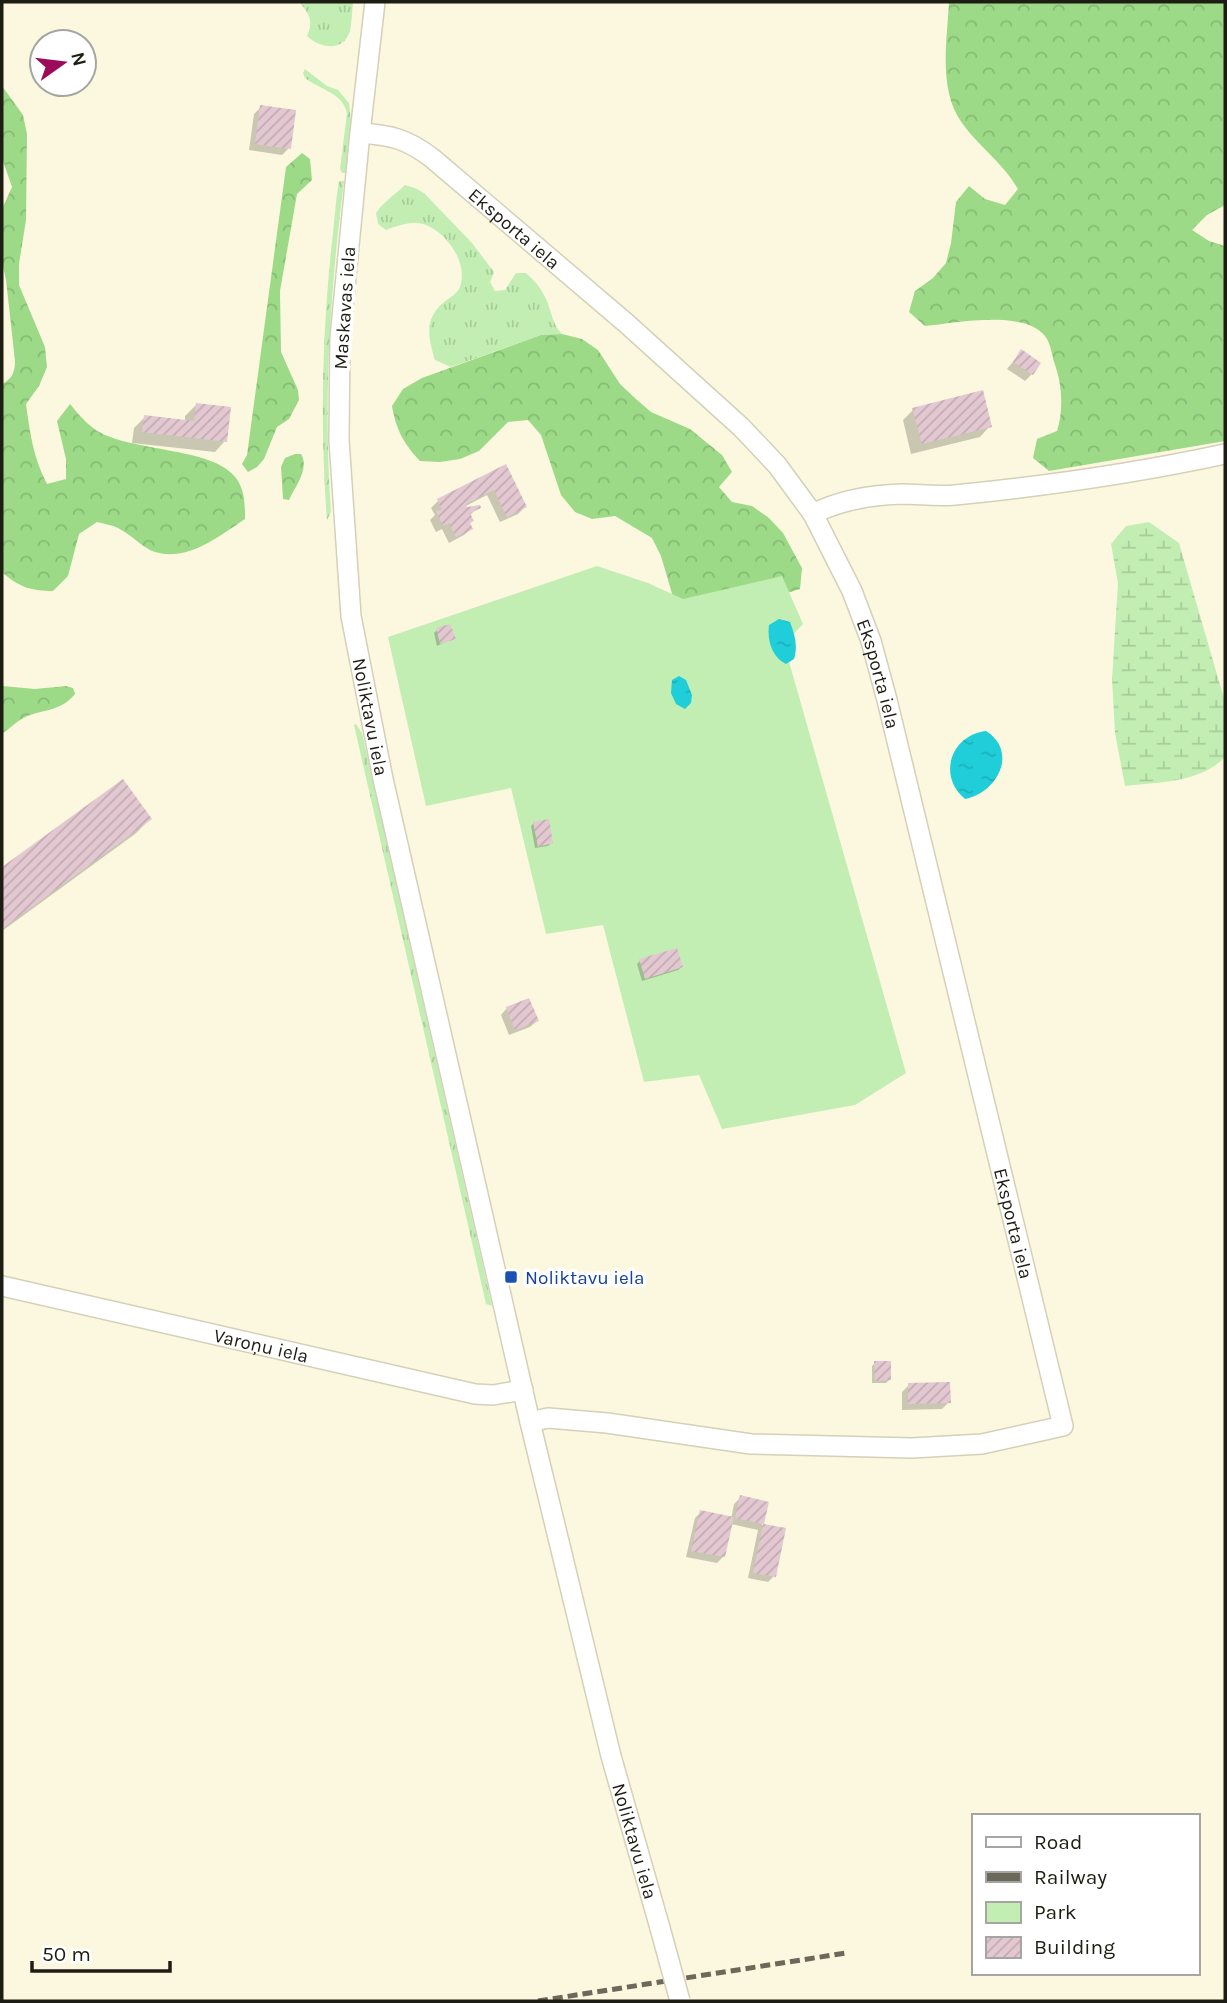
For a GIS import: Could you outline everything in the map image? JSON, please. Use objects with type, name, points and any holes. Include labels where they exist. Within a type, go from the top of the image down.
[{"type":"street","name":"Maskavas iela","points":[[351,616],[339,440],[340,338],[376,2]]},
{"type":"street","name":"Eksporta iela","points":[[360,132],[394,136],[413,144],[432,158],[626,323],[741,427],[777,465],[813,514],[852,591],[871,641],[1063,1426],[982,1444],[912,1448],[751,1444],[607,1423],[548,1418],[530,1422]]},
{"type":"street","points":[[813,514],[827,506],[875,496],[964,494],[1152,470],[1225,454]]},
{"type":"street","name":"Noliktavu iela","points":[[351,616],[378,754],[530,1422],[591,1675],[680,2001]]},
{"type":"street","name":"Varoņu iela","points":[[2,1286],[475,1394],[493,1395],[523,1390]]},
{"type":"green space","points":[[299,2],[353,2],[351,28],[347,38],[342,43],[331,46],[312,40],[307,36],[309,18]]},
{"type":"green space","points":[[949,2],[1225,2],[1225,205],[1207,215],[1192,230],[1209,241],[1225,246],[1225,441],[1049,471],[1033,458],[1037,439],[1057,431],[1061,414],[1059,379],[1045,336],[1035,328],[1006,320],[925,326],[909,312],[915,291],[933,278],[946,263],[956,202],[969,186],[985,199],[1005,205],[1018,189],[969,132],[954,110],[946,65]]},
{"type":"green space","points":[[305,69],[327,86],[338,90],[349,103],[351,120],[346,173],[342,173],[340,169],[347,113],[340,100],[305,78]]},
{"type":"green space","points":[[2,86],[23,115],[27,134],[26,220],[19,264],[19,285],[45,347],[47,367],[39,386],[26,404],[35,454],[47,484],[66,479],[66,459],[57,421],[70,404],[88,424],[101,433],[135,444],[211,461],[225,468],[239,483],[245,503],[245,519],[200,547],[175,554],[150,550],[118,528],[97,522],[79,534],[68,576],[53,591],[26,587],[2,572],[2,384],[12,375],[15,361],[2,261],[2,209],[12,187],[2,158]]},
{"type":"green space","points":[[302,153],[310,159],[312,180],[297,194],[280,291],[281,352],[298,390],[299,400],[289,419],[277,427],[264,459],[248,472],[242,464],[247,455],[286,167]]},
{"type":"green space","points":[[339,181],[344,181],[329,346],[331,512],[327,520],[323,453],[324,352]]},
{"type":"green space","points":[[405,185],[424,193],[472,243],[494,272],[490,282],[495,291],[505,290],[516,273],[526,273],[543,294],[562,334],[541,335],[451,367],[435,360],[429,334],[431,319],[440,305],[458,291],[462,274],[451,245],[436,230],[418,223],[386,230],[378,224],[376,213]]},
{"type":"green space","points":[[562,334],[582,339],[598,350],[620,384],[651,412],[690,429],[722,455],[732,472],[719,487],[732,502],[752,506],[769,518],[783,533],[802,568],[800,589],[722,613],[673,597],[661,556],[652,538],[615,516],[592,519],[575,512],[561,495],[541,435],[528,420],[508,422],[479,451],[460,459],[420,461],[409,449],[398,429],[392,406],[403,389],[422,378],[541,335]]},
{"type":"green space","points":[[301,454],[303,471],[289,500],[283,499],[281,467],[285,458]]},
{"type":"green space","points":[[1149,522],[1179,543],[1225,702],[1225,757],[1215,766],[1191,777],[1125,786],[1115,733],[1112,679],[1118,583],[1111,544],[1126,526]]},
{"type":"green space","points":[[597,566],[648,583],[683,599],[782,576],[803,624],[784,644],[906,1073],[855,1105],[722,1129],[699,1075],[644,1082],[603,925],[546,934],[511,788],[426,806],[388,637]]},
{"type":"green space","points":[[2,686],[35,689],[66,686],[73,688],[75,694],[60,706],[23,718],[2,734]]},
{"type":"green space","points":[[356,724],[362,733],[492,1306],[486,1304],[354,725]]},
{"type":"water","points":[[779,619],[790,622],[795,640],[794,659],[786,664],[774,653],[769,637],[769,625]]},
{"type":"water","points":[[679,676],[686,680],[692,695],[691,703],[685,709],[676,704],[671,693],[672,680]]},
{"type":"water","points":[[986,731],[996,740],[1001,750],[1000,771],[986,789],[965,799],[956,790],[952,779],[952,758],[964,740]]},
{"type":"building","points":[[260,105],[296,110],[291,149],[255,144]]},
{"type":"building","points":[[1021,349],[1041,363],[1033,375],[1013,362]]},
{"type":"building","points":[[983,390],[992,427],[922,444],[912,408]]},
{"type":"building","points":[[196,403],[231,407],[227,442],[142,432],[144,415],[194,421]]},
{"type":"building","points":[[506,464],[527,507],[507,517],[494,490],[466,504],[467,507],[480,505],[481,508],[470,513],[474,521],[470,523],[473,529],[456,537],[449,523],[443,526],[436,511],[442,510],[437,499]]},
{"type":"building","points":[[450,624],[456,639],[440,644],[436,628]]},
{"type":"building","points":[[123,779],[152,819],[2,929],[2,867]]},
{"type":"building","points":[[549,819],[553,843],[538,847],[533,822]]},
{"type":"building","points":[[677,948],[683,967],[645,979],[639,959]]},
{"type":"building","points":[[529,998],[539,1021],[515,1030],[506,1007]]},
{"type":"building","points":[[874,1361],[891,1361],[891,1380],[875,1381]]},
{"type":"building","points":[[950,1382],[951,1403],[908,1404],[908,1383]]},
{"type":"building","points":[[740,1495],[769,1502],[764,1524],[786,1528],[776,1577],[753,1573],[763,1524],[735,1518]]},
{"type":"building","points":[[700,1510],[734,1517],[725,1557],[691,1551]]},
{"type":"railway","points":[[538,2001],[846,1953]]},
{"type":"place","name":"Noliktavu iela","points":[[511,1277]]}]
